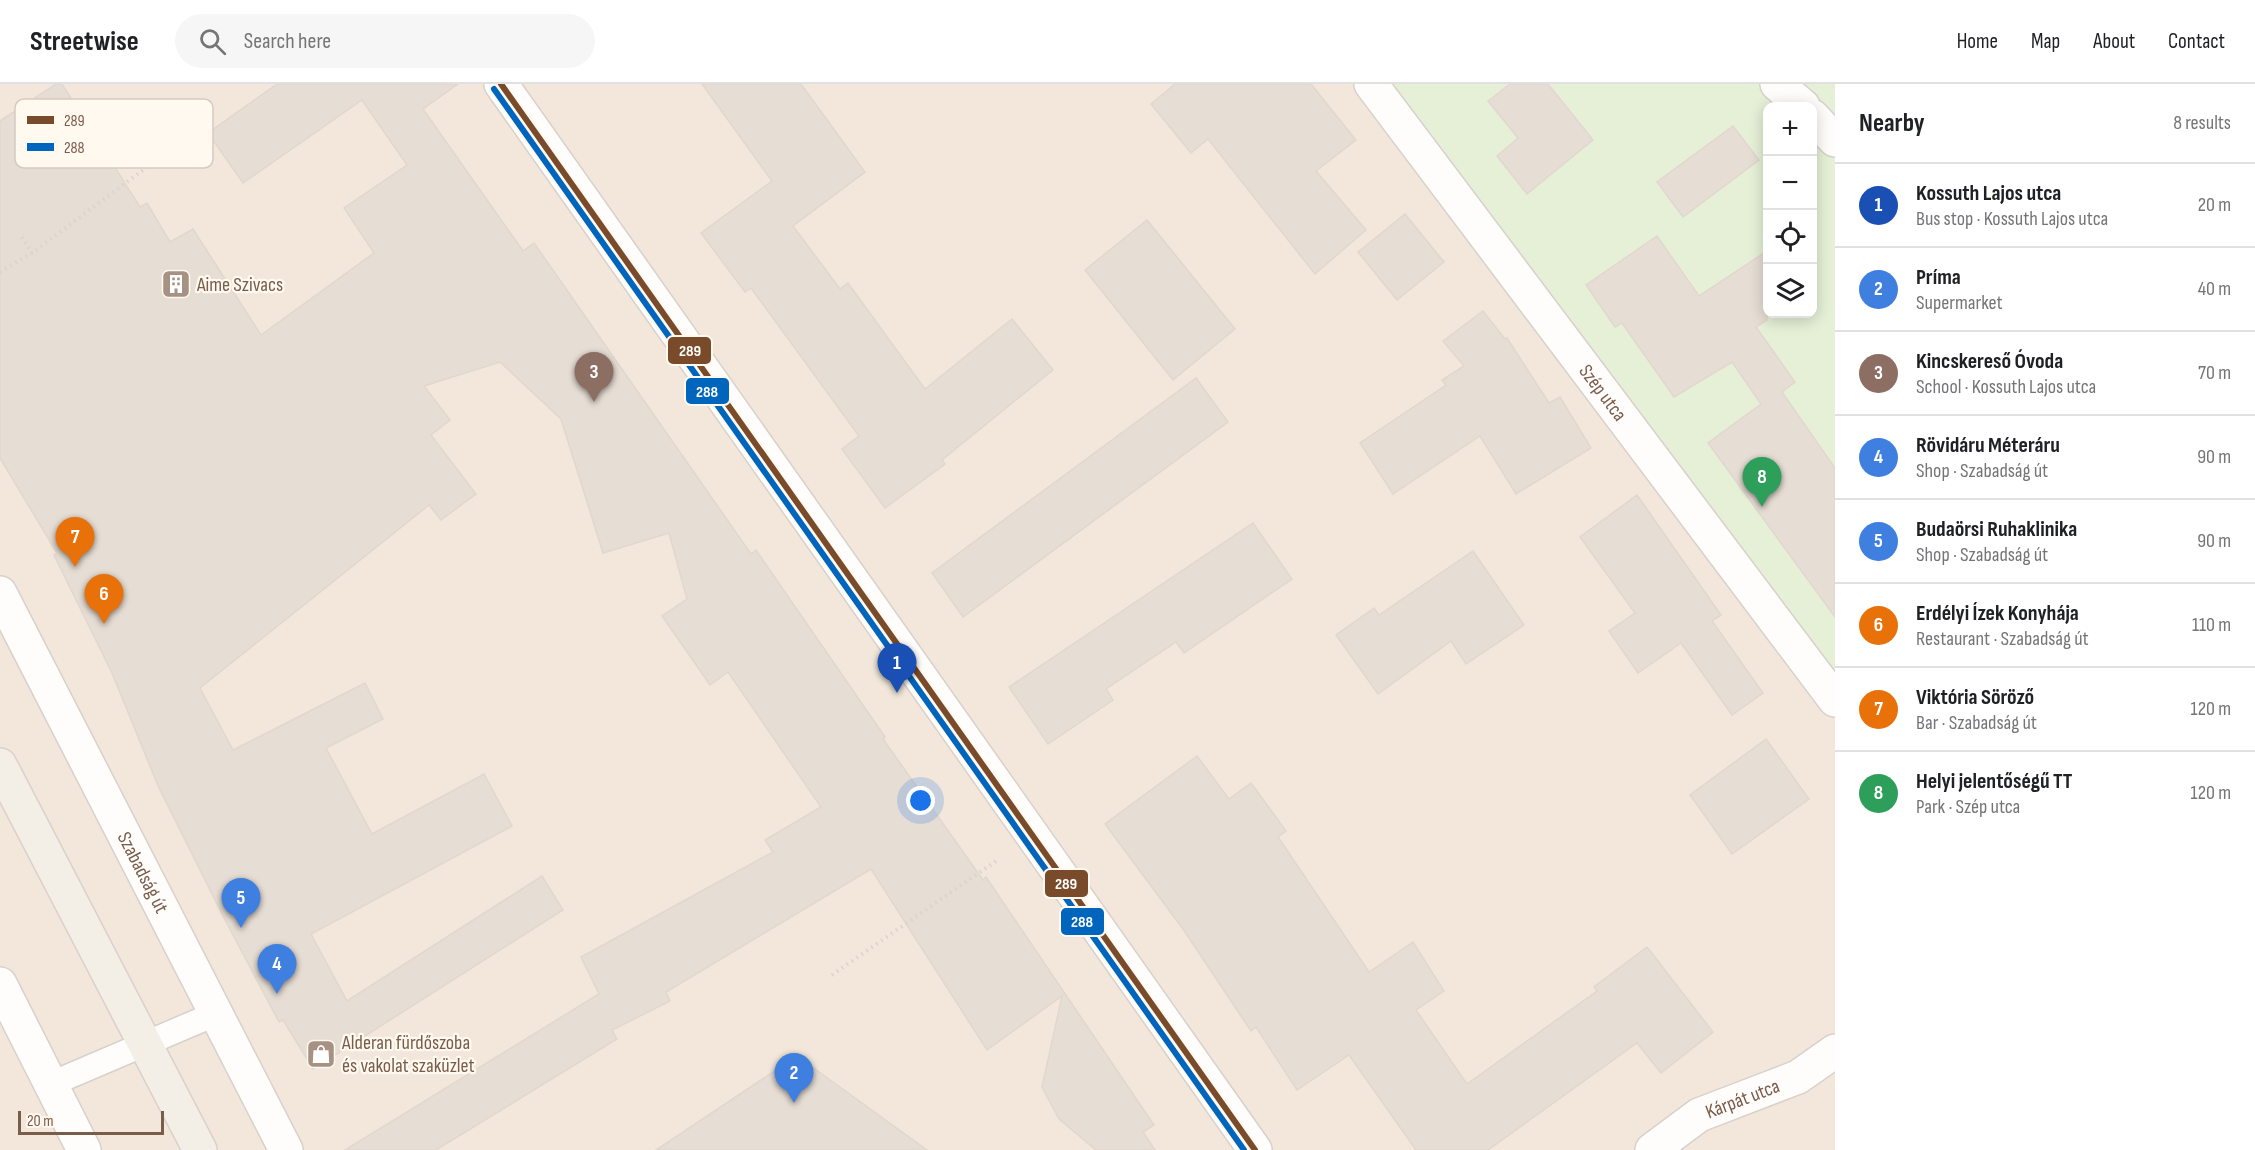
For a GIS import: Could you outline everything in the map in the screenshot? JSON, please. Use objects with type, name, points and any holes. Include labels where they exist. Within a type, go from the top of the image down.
[{"type":"main road","points":[[0,765],[200,1150]]},
{"type":"street","points":[[501,84],[1255,1150]]},
{"type":"street","name":"Szép utca","points":[[1371,84],[1835,700]]},
{"type":"street","points":[[1777,84],[1798,102]]},
{"type":"street","points":[[1817,121],[1835,140]]},
{"type":"street","name":"Szabadság út","points":[[0,594],[286,1150]]},
{"type":"street","points":[[0,984],[84,1150]]},
{"type":"street","name":"Kárpát utca","points":[[1652,1150],[1699,1115],[1798,1077],[1835,1052]]},
{"type":"lane","points":[[51,1084],[215,1014]]},
{"type":"path","points":[[0,272],[32,253],[147,168]]},
{"type":"path","points":[[22,237],[32,253]]},
{"type":"path","points":[[832,975],[996,861]]},
{"type":"shaded area","points":[[0,84],[1835,84],[1835,1150],[0,1150]]},
{"type":"green space","points":[[1371,84],[1835,84],[1835,700]]},
{"type":"building","points":[[56,84],[62,84],[72,99],[33,99]]},
{"type":"building","points":[[277,84],[458,84],[423,109],[523,251],[534,243],[751,554],[756,550],[885,737],[883,739],[983,880],[986,877],[1154,1125],[1143,1132],[1155,1150],[1096,1150],[1059,1119],[1042,1087],[1062,996],[987,1050],[871,869],[666,992],[670,1001],[612,1030],[617,1039],[436,1150],[345,1150],[599,994],[581,957],[773,852],[765,840],[821,807],[728,672],[710,685],[662,616],[687,599],[669,533],[603,553],[561,419],[500,362],[424,386],[450,420],[431,435],[476,494],[441,520],[429,505],[200,688],[233,750],[365,683],[383,719],[326,748],[372,834],[484,774],[512,826],[311,934],[347,1001],[542,876],[563,910],[313,1069],[283,1020],[279,1022],[222,914],[159,788],[112,673],[54,555],[57,553],[0,458],[0,121],[15,111],[15,168],[115,168],[140,207],[147,203],[170,242],[193,229],[261,335],[374,253],[344,208],[407,165],[362,100],[243,183],[213,140],[213,129]]},
{"type":"building","points":[[702,84],[801,84],[865,172],[793,226],[840,289],[848,283],[925,389],[1012,319],[1053,370],[942,460],[945,464],[885,508],[842,449],[859,436],[751,288],[745,292],[701,233],[772,181]]},
{"type":"building","points":[[1175,84],[1311,84],[1356,140],[1316,171],[1366,230],[1315,274],[1208,139],[1191,153],[1151,104]]},
{"type":"building","points":[[1510,84],[1548,84],[1593,140],[1527,194],[1497,156],[1518,138],[1488,101]]},
{"type":"building","points":[[1733,126],[1759,160],[1683,217],[1657,182]]},
{"type":"building","points":[[1405,214],[1444,262],[1397,300],[1358,252]]},
{"type":"building","points":[[1147,220],[1235,329],[1173,380],[1085,270]]},
{"type":"building","points":[[1657,236],[1699,296],[1763,254],[1763,318],[1767,320],[1756,327],[1795,382],[1782,392],[1835,468],[1835,617],[1708,443],[1761,404],[1732,362],[1674,397],[1622,323],[1615,327],[1586,285]]},
{"type":"building","points":[[1483,311],[1505,339],[1507,338],[1549,403],[1560,397],[1591,448],[1516,494],[1480,436],[1393,494],[1360,443],[1446,385],[1442,380],[1464,366],[1443,341]]},
{"type":"building","points":[[1196,378],[1228,422],[963,617],[932,573]]},
{"type":"building","points":[[1637,495],[1721,615],[1712,621],[1763,693],[1732,715],[1681,643],[1638,673],[1609,631],[1635,613],[1580,537]]},
{"type":"building","points":[[1253,523],[1292,579],[1184,653],[1176,642],[1106,689],[1113,700],[1048,744],[1009,687]]},
{"type":"building","points":[[1473,551],[1524,625],[1466,664],[1451,641],[1378,694],[1336,635],[1374,608],[1379,615]]},
{"type":"building","points":[[1766,739],[1809,799],[1732,854],[1690,795]]},
{"type":"building","points":[[1197,756],[1229,799],[1251,783],[1286,831],[1278,837],[1369,972],[1413,942],[1444,991],[1416,1010],[1467,1084],[1597,991],[1594,987],[1647,947],[1713,1032],[1661,1073],[1637,1043],[1488,1150],[1416,1150],[1349,1055],[1297,1090],[1256,1027],[1251,1031],[1183,929],[1105,824]]},
{"type":"building","points":[[797,1056],[927,1150],[656,1150]]},
{"type":"transit line","name":"289","points":[[501,84],[1255,1150]]},
{"type":"transit line","name":"288","points":[[494,89],[1244,1150]]},
{"type":"place","name":"Aime Szivacs","points":[[176,284]]},
{"type":"place","name":"Kincskereső Óvoda","points":[[594,402]]},
{"type":"place","name":"Helyi jelentőségű TT","points":[[1762,507]]},
{"type":"place","name":"Viktória Söröző","points":[[75,567]]},
{"type":"place","name":"Erdélyi Ízek Konyhája","points":[[104,624]]},
{"type":"place","name":"Kossuth Lajos utca","points":[[897,693]]},
{"type":"place","name":"Budaörsi Ruhaklinika","points":[[241,928]]},
{"type":"place","name":"Rövidáru Méteráru","points":[[277,994]]},
{"type":"place","name":"Alderan fürdőszoba és vakolat szaküzlet","points":[[321,1054]]},
{"type":"place","name":"Príma","points":[[794,1103]]}]
